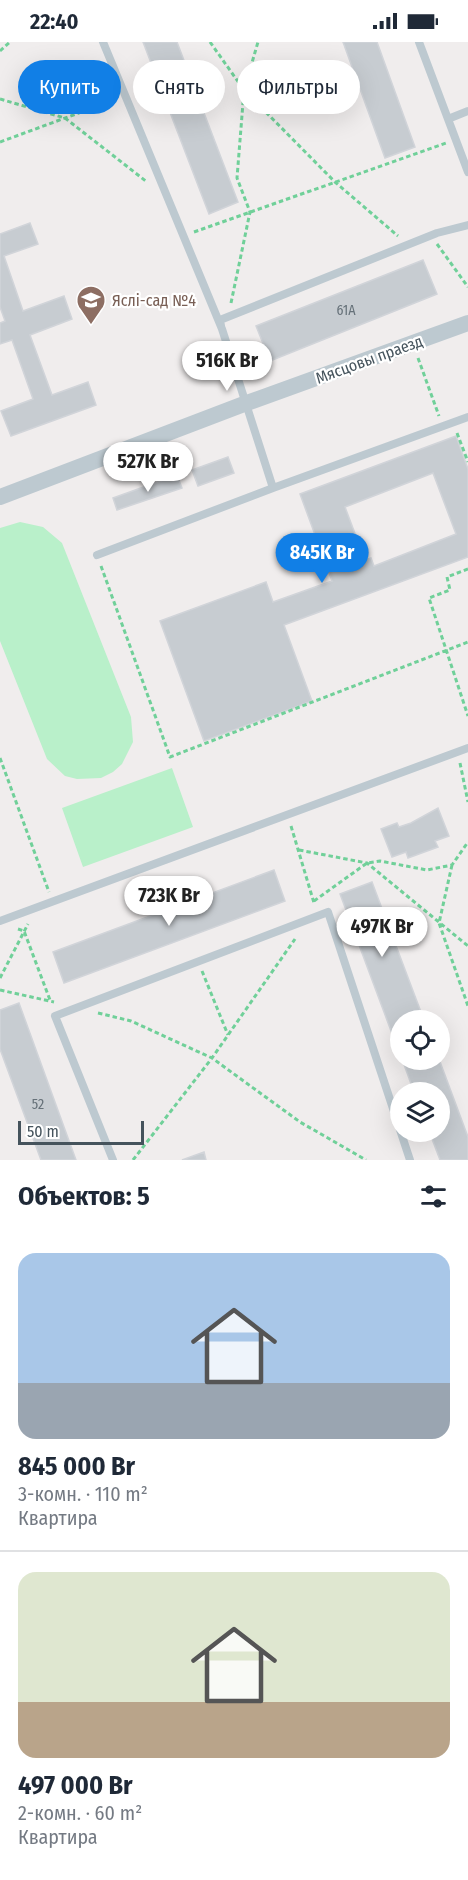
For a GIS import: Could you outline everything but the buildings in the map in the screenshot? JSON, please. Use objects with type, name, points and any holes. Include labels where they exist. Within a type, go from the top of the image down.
[{"type":"street","name":"Мясцовы праезд","points":[[0,497],[244,404],[468,323]]},
{"type":"lane","points":[[103,42],[222,329]]},
{"type":"lane","points":[[418,42],[468,172]]},
{"type":"lane","points":[[448,119],[468,111]]},
{"type":"lane","points":[[273,488],[244,404],[220,320],[431,235],[468,225]]},
{"type":"lane","points":[[97,555],[468,417]]},
{"type":"lane","points":[[0,921],[468,748]]},
{"type":"lane","points":[[113,1160],[55,1016],[328,912],[410,1160]]},
{"type":"path","points":[[0,51],[10,42]]},
{"type":"path","points":[[210,42],[237,80]]},
{"type":"path","points":[[253,60],[258,42]]},
{"type":"path","points":[[0,142],[126,96]]},
{"type":"path","points":[[0,99],[65,118],[168,199]]},
{"type":"path","points":[[228,317],[250,212],[237,178],[242,114]]},
{"type":"path","points":[[268,114],[335,182],[409,244]]},
{"type":"path","points":[[183,236],[456,139]]},
{"type":"path","points":[[431,235],[468,287]]},
{"type":"path","points":[[412,343],[442,427]]},
{"type":"path","points":[[453,423],[468,462]]},
{"type":"path","points":[[97,555],[170,758],[468,642]]},
{"type":"path","points":[[468,568],[447,578],[450,590],[429,598],[468,716]]},
{"type":"path","points":[[458,752],[468,802]]},
{"type":"path","points":[[0,758],[52,902]]},
{"type":"path","points":[[133,1160],[212,1058],[314,917],[314,901],[288,815]]},
{"type":"path","points":[[468,842],[452,865],[440,923],[468,1006]]},
{"type":"path","points":[[299,850],[427,870],[452,865]]},
{"type":"path","points":[[314,901],[367,862]]},
{"type":"path","points":[[367,862],[468,946]]},
{"type":"path","points":[[0,978],[36,908]]},
{"type":"path","points":[[16,928],[24,931],[55,1016]]},
{"type":"path","points":[[198,961],[228,1035]]},
{"type":"path","points":[[0,990],[131,1021],[212,1058],[300,1122],[366,1160]]},
{"type":"green space","points":[[20,522],[43,527],[62,543],[131,717],[133,742],[122,764],[101,778],[77,779],[65,776],[47,759],[0,641],[0,528]]},
{"type":"green space","points":[[172,768],[193,827],[83,867],[62,808]]},
{"type":"place","name":"Яслі-сад №4","points":[[91,326]]}]
